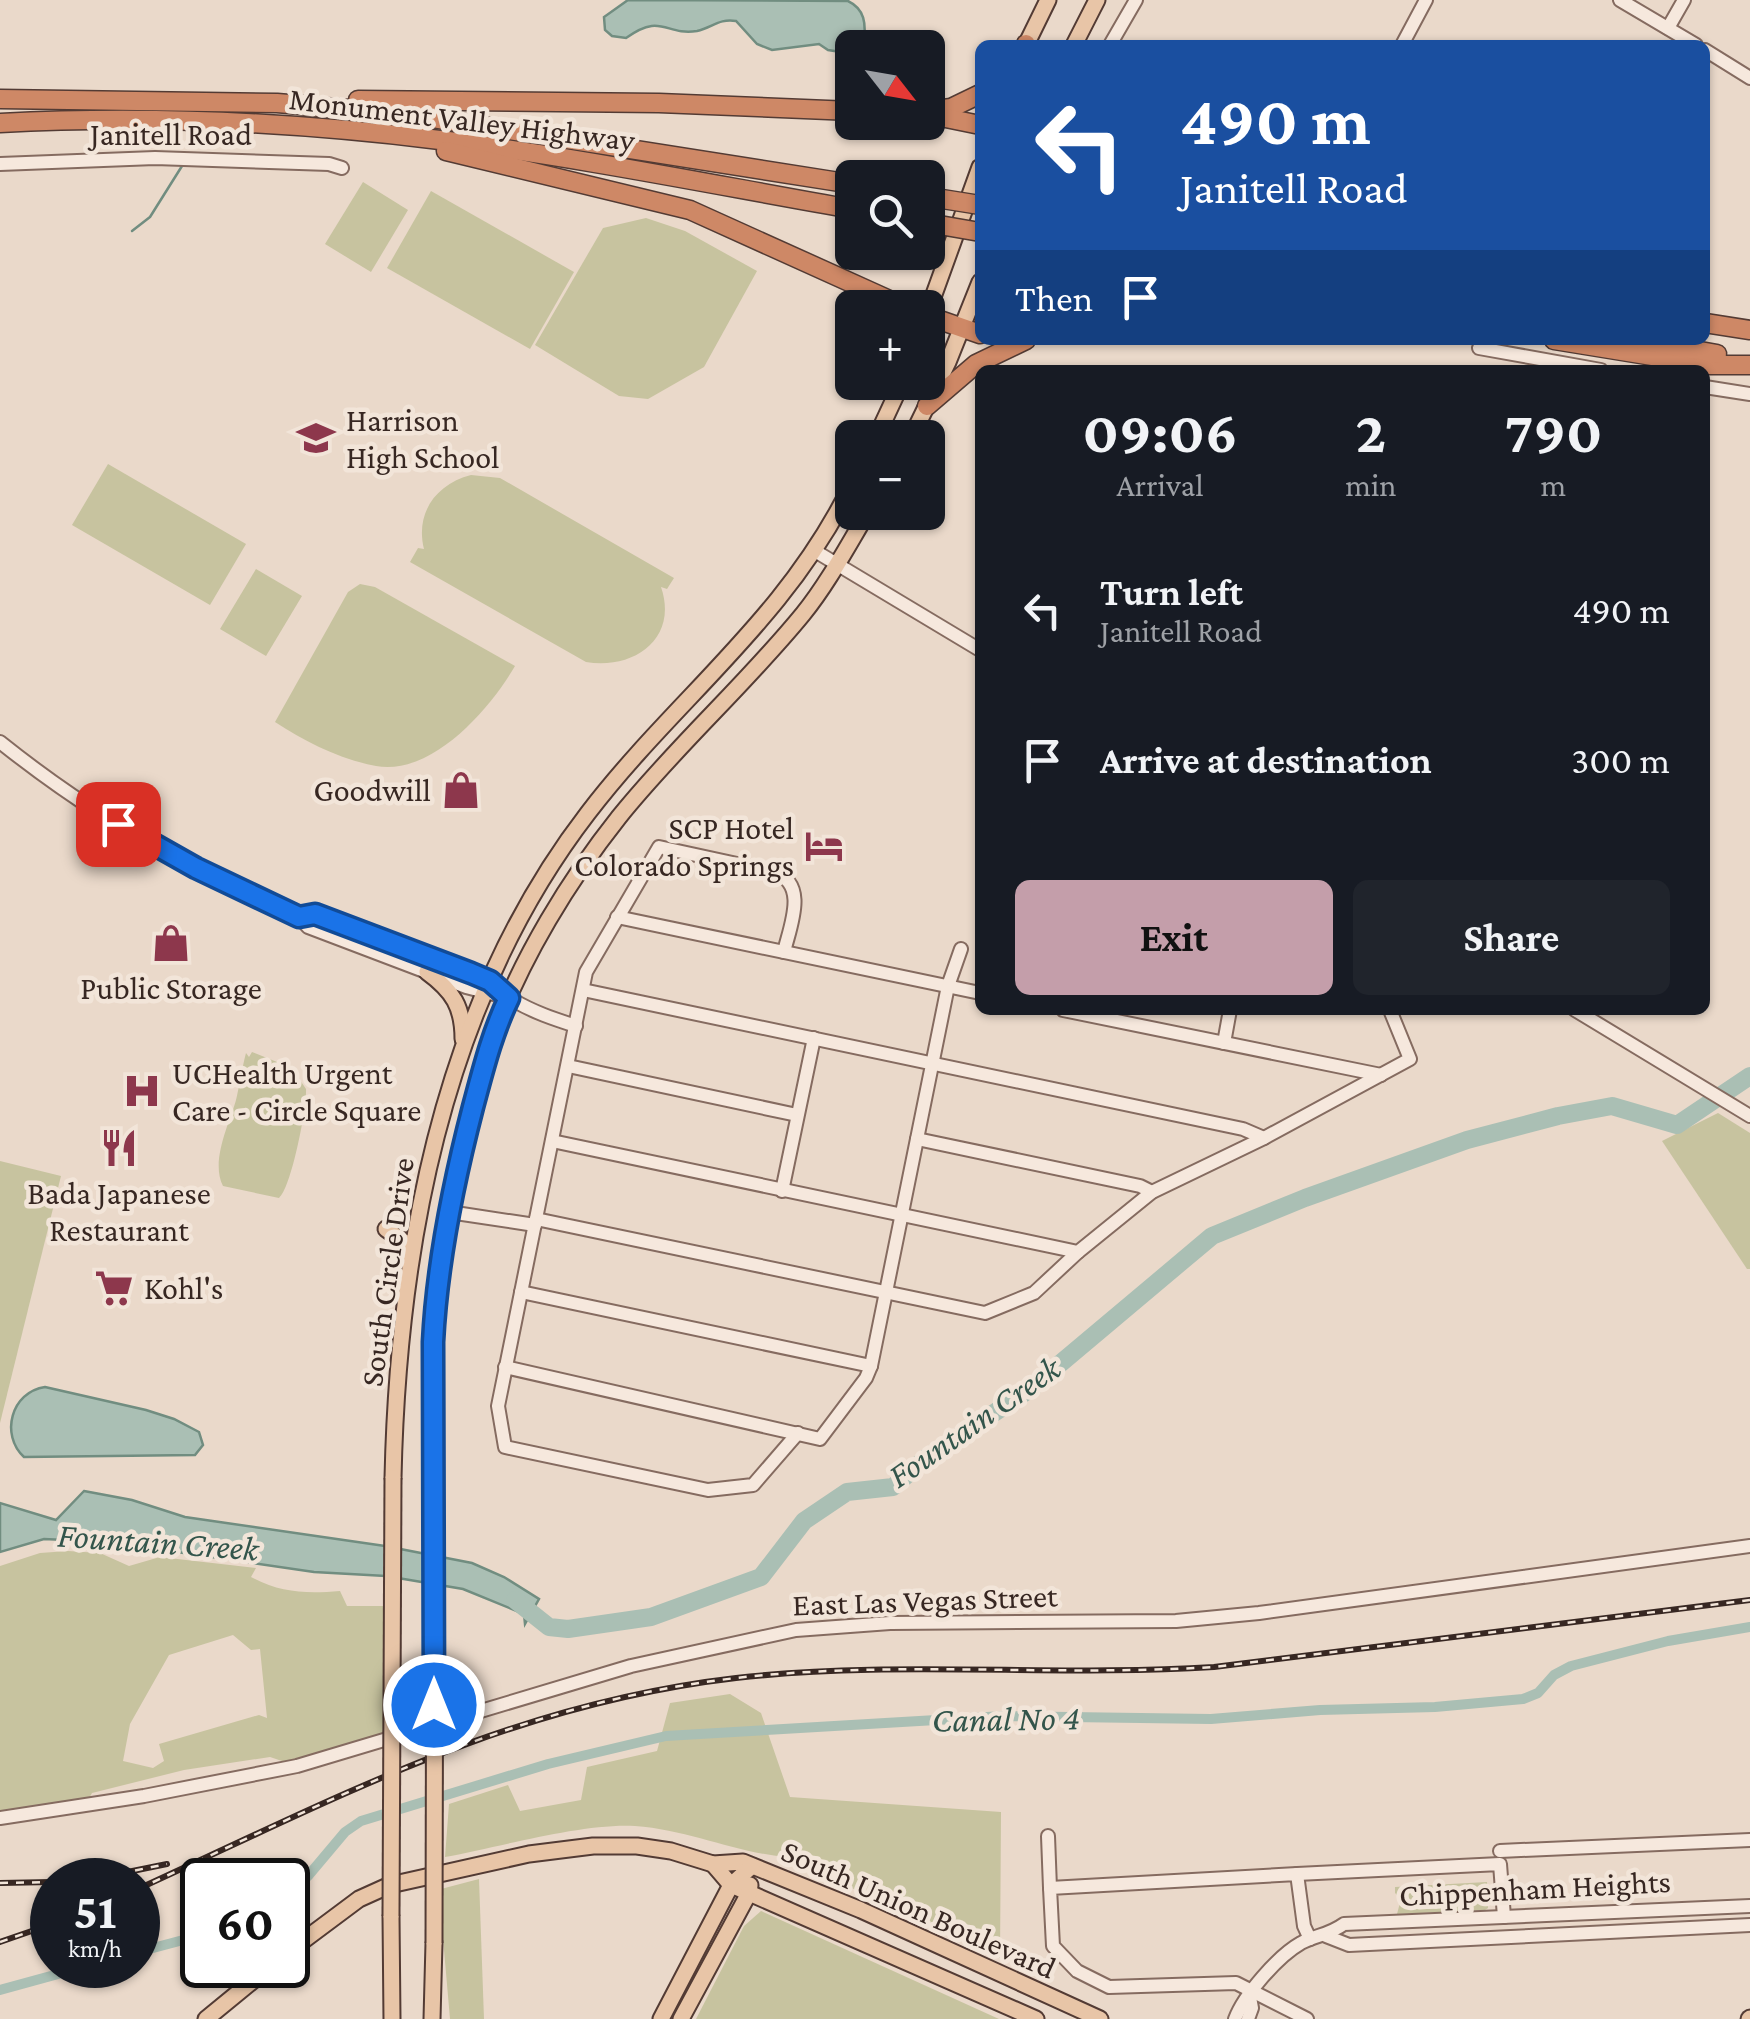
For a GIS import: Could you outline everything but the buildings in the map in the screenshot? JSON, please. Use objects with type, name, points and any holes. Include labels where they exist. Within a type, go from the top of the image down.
[{"type":"highway","points":[[945,109],[975,96]]},
{"type":"highway","points":[[242,102],[430,98],[835,110]]},
{"type":"highway","name":"Monument Valley Highway","points":[[0,99],[242,102],[407,114],[835,181]]},
{"type":"highway","points":[[945,117],[975,123]]},
{"type":"highway","points":[[188,121],[414,146],[690,210],[865,290]]},
{"type":"highway","name":"Monument Valley Highway","points":[[0,123],[188,121],[310,126],[442,140],[835,206]]},
{"type":"highway","points":[[945,199],[975,204]]},
{"type":"highway","points":[[945,226],[975,231]]},
{"type":"highway","points":[[832,276],[854,290]]},
{"type":"highway","points":[[945,321],[971,332]]},
{"type":"highway","points":[[1710,324],[1750,330]]},
{"type":"highway","points":[[927,406],[976,364],[1016,345]]},
{"type":"highway","points":[[1586,345],[1708,364],[1750,362]]},
{"type":"highway","points":[[1664,345],[1750,362]]},
{"type":"main road","points":[[1028,40],[1048,0]]},
{"type":"main road","points":[[1077,40],[1097,0]]},
{"type":"main road","points":[[936,290],[975,181]]},
{"type":"main road","points":[[920,420],[971,332]]},
{"type":"main road","points":[[884,420],[894,400]]},
{"type":"main road","points":[[887,414],[887,420]]},
{"type":"main road","name":"South Circle Drive","points":[[392,2019],[393,1478],[397,1370],[421,1203],[447,1092],[487,987],[532,898],[588,812],[730,658],[815,551],[835,515]]},
{"type":"main road","name":"South Circle Drive","points":[[432,2019],[434,1317],[449,1212],[486,1059],[509,998],[563,899],[620,816],[800,618],[857,530]]},
{"type":"main road","points":[[428,972],[450,991],[458,1004],[463,1047]]},
{"type":"main road","points":[[409,1270],[407,1248],[399,1236],[386,1229],[402,1226],[421,1203]]},
{"type":"main road","points":[[310,1936],[359,1899],[390,1885],[462,1867],[593,1846],[671,1850],[713,1864]]},
{"type":"main road","name":"South Union Boulevard","points":[[713,1864],[743,1862],[861,1910],[1100,2019]]},
{"type":"main road","name":"South Union Boulevard","points":[[713,1864],[731,1885],[1036,2019]]},
{"type":"main road","points":[[662,2019],[731,1885],[752,1866]]},
{"type":"main road","points":[[681,2019],[749,1893],[752,1866]]},
{"type":"main road","points":[[206,2019],[244,1988]]},
{"type":"street","points":[[1113,40],[1136,0]]},
{"type":"street","points":[[1405,40],[1426,0]]},
{"type":"street","points":[[1620,0],[1688,40]]},
{"type":"street","points":[[1668,28],[1684,0]]},
{"type":"street","points":[[1710,53],[1750,78]]},
{"type":"street","name":"Janitell Road","points":[[0,164],[155,158],[328,164],[342,168]]},
{"type":"street","points":[[1479,348],[1554,365]]},
{"type":"street","points":[[1710,388],[1750,394]]},
{"type":"street","points":[[815,551],[975,647]]},
{"type":"street","points":[[0,742],[46,777],[152,845],[299,917],[308,927],[428,972],[487,987]]},
{"type":"street","points":[[784,952],[795,903],[788,879],[774,872],[658,847],[590,964],[498,1406],[505,1447],[708,1490],[753,1485],[798,1433]]},
{"type":"street","points":[[299,917],[315,914],[487,987],[544,1016],[576,1026]]},
{"type":"street","points":[[617,917],[975,992]]},
{"type":"street","points":[[505,1368],[820,1438],[872,1366],[948,986],[961,949]]},
{"type":"street","points":[[583,990],[1244,1129],[1264,1138]]},
{"type":"street","points":[[1087,1015],[1381,1075]]},
{"type":"street","points":[[1224,1043],[1229,1015]]},
{"type":"street","points":[[449,1212],[536,1222],[985,1313],[995,1311],[1042,1288],[1078,1252],[1152,1192],[1264,1138],[1410,1059],[1392,1015]]},
{"type":"street","points":[[1583,1015],[1750,1116]]},
{"type":"street","points":[[782,1191],[814,1038]]},
{"type":"street","points":[[568,1066],[798,1115]]},
{"type":"street","points":[[918,1138],[1140,1186],[1152,1192]]},
{"type":"street","points":[[552,1141],[1078,1252]]},
{"type":"street","points":[[521,1292],[872,1366]]},
{"type":"street","name":"East Las Vegas Street","points":[[0,1818],[144,1796],[297,1766],[632,1666],[796,1630],[890,1622],[1176,1621],[1750,1546]]},
{"type":"street","points":[[1048,1836],[1053,1946],[1077,1971],[1109,1987],[1236,1982],[1252,1994],[1306,2019]]},
{"type":"street","points":[[1500,1851],[1750,1840]]},
{"type":"street","points":[[1050,1888],[1500,1864],[1504,1917]]},
{"type":"street","points":[[1297,1874],[1304,1926],[1310,1939]]},
{"type":"street","name":"Chippenham Heights","points":[[1235,2019],[1240,2003],[1296,1946],[1326,1936],[1344,1924],[1750,1906]]},
{"type":"street","name":"Chippenham Heights","points":[[1326,1936],[1349,1945],[1750,1925]]},
{"type":"street","points":[[1248,2019],[1252,1994]]},
{"type":"shaded area","points":[[363,182],[408,210],[371,272],[325,244]]},
{"type":"shaded area","points":[[431,191],[574,272],[530,349],[387,268]]},
{"type":"shaded area","points":[[646,218],[685,231],[757,271],[704,367],[648,399],[619,396],[535,345],[603,228]]},
{"type":"shaded area","points":[[108,464],[246,544],[210,605],[72,525]]},
{"type":"shaded area","points":[[471,475],[500,478],[674,578],[667,589],[661,587],[663,622],[648,647],[620,661],[586,662],[410,562],[418,548],[424,549],[423,524],[431,502],[448,485]]},
{"type":"shaded area","points":[[256,569],[302,596],[266,656],[220,629]]},
{"type":"shaded area","points":[[360,584],[375,587],[515,666],[475,719],[438,750],[418,761],[397,766],[362,763],[311,743],[275,722],[348,592]]},
{"type":"shaded area","points":[[252,1052],[292,1068],[306,1089],[297,1147],[279,1198],[223,1186],[220,1176],[222,1142],[246,1053],[249,1057]]},
{"type":"shaded area","points":[[1718,1113],[1750,1133],[1750,1269],[1662,1141]]},
{"type":"shaded area","points":[[0,1161],[61,1176],[0,1423]]},
{"type":"shaded area","points":[[40,1553],[100,1553],[129,1566],[160,1557],[256,1568],[251,1577],[272,1586],[305,1592],[340,1591],[347,1606],[391,1606],[398,1737],[297,1766],[270,1757],[184,1770],[92,1793],[86,1804],[0,1815],[0,1566]],"holes":[[[233,1635],[251,1650],[260,1649],[267,1718],[259,1715],[159,1744],[164,1761],[153,1768],[123,1761],[130,1724],[169,1655]]]},
{"type":"shaded area","points":[[730,1694],[761,1713],[790,1797],[1001,1812],[1000,1958],[786,1857],[655,1828],[591,1828],[445,1857],[449,1804],[508,1785],[520,1811],[581,1800],[587,1767],[657,1751],[670,1703]]},
{"type":"shaded area","points":[[479,1879],[484,2019],[450,2019],[441,1889]]},
{"type":"shaded area","points":[[1487,1882],[1485,1910],[1397,1914],[1401,1899],[1395,1887]]},
{"type":"shaded area","points":[[761,1911],[999,2019],[696,2019],[744,1926]]},
{"type":"water","points":[[628,0],[848,1],[858,8],[865,29],[835,30],[835,51],[819,44],[772,50],[757,44],[736,21],[686,32],[648,27],[626,38],[612,36],[605,30],[604,17]]},
{"type":"water","points":[[45,1387],[174,1419],[199,1432],[203,1445],[195,1455],[24,1457],[12,1437],[13,1416],[24,1397]]},
{"type":"water","points":[[84,1491],[132,1500],[185,1517],[385,1546],[472,1563],[539,1599],[525,1624],[524,1614],[463,1589],[386,1576],[314,1572],[108,1542],[44,1539],[0,1552],[0,1503],[56,1520]]},
{"type":"waterway","points":[[132,231],[150,217],[182,166]]},
{"type":"waterway","name":"Fountain Creek","points":[[515,1600],[549,1627],[568,1629],[651,1617],[761,1577],[804,1521],[847,1492],[893,1487],[925,1459],[1030,1389],[1212,1236],[1467,1140],[1558,1116],[1612,1106],[1677,1125],[1750,1076]]},
{"type":"waterway","name":"Canal No 4","points":[[310,1874],[345,1832],[361,1821],[548,1764],[666,1736],[1004,1716],[1211,1719],[1523,1699],[1538,1693],[1554,1675],[1571,1666],[1668,1641],[1750,1627]]},
{"type":"waterway","name":"Canal No 4","points":[[160,1946],[180,1941]]},
{"type":"waterway","name":"Canal No 4","points":[[0,1990],[30,1982]]},
{"type":"railway","points":[[160,1879],[428,1759],[576,1709],[654,1691],[736,1678],[855,1670],[1214,1667],[1750,1600]]},
{"type":"railway","points":[[160,1865],[167,1864]]},
{"type":"railway","points":[[0,1883],[30,1882]]},
{"type":"railway","points":[[0,1942],[30,1932]]},
{"type":"place","name":"Harrison High School","points":[[316,438]]},
{"type":"place","name":"Goodwill","points":[[461,790]]},
{"type":"place","name":"SCP Hotel Colorado Springs","points":[[824,846]]},
{"type":"place","name":"Public Storage","points":[[171,943]]},
{"type":"place","name":"UCHealth Urgent Care - Circle Square","points":[[142,1091]]},
{"type":"place","name":"Bada Japanese Restaurant","points":[[119,1148]]},
{"type":"place","name":"Kohl's","points":[[114,1288]]},
{"type":"route","points":[[118,824],[196,868],[299,917],[315,914],[471,973],[490,981],[509,998],[492,1037],[468,1124],[437,1285],[433,1342],[434,1705]]}]
